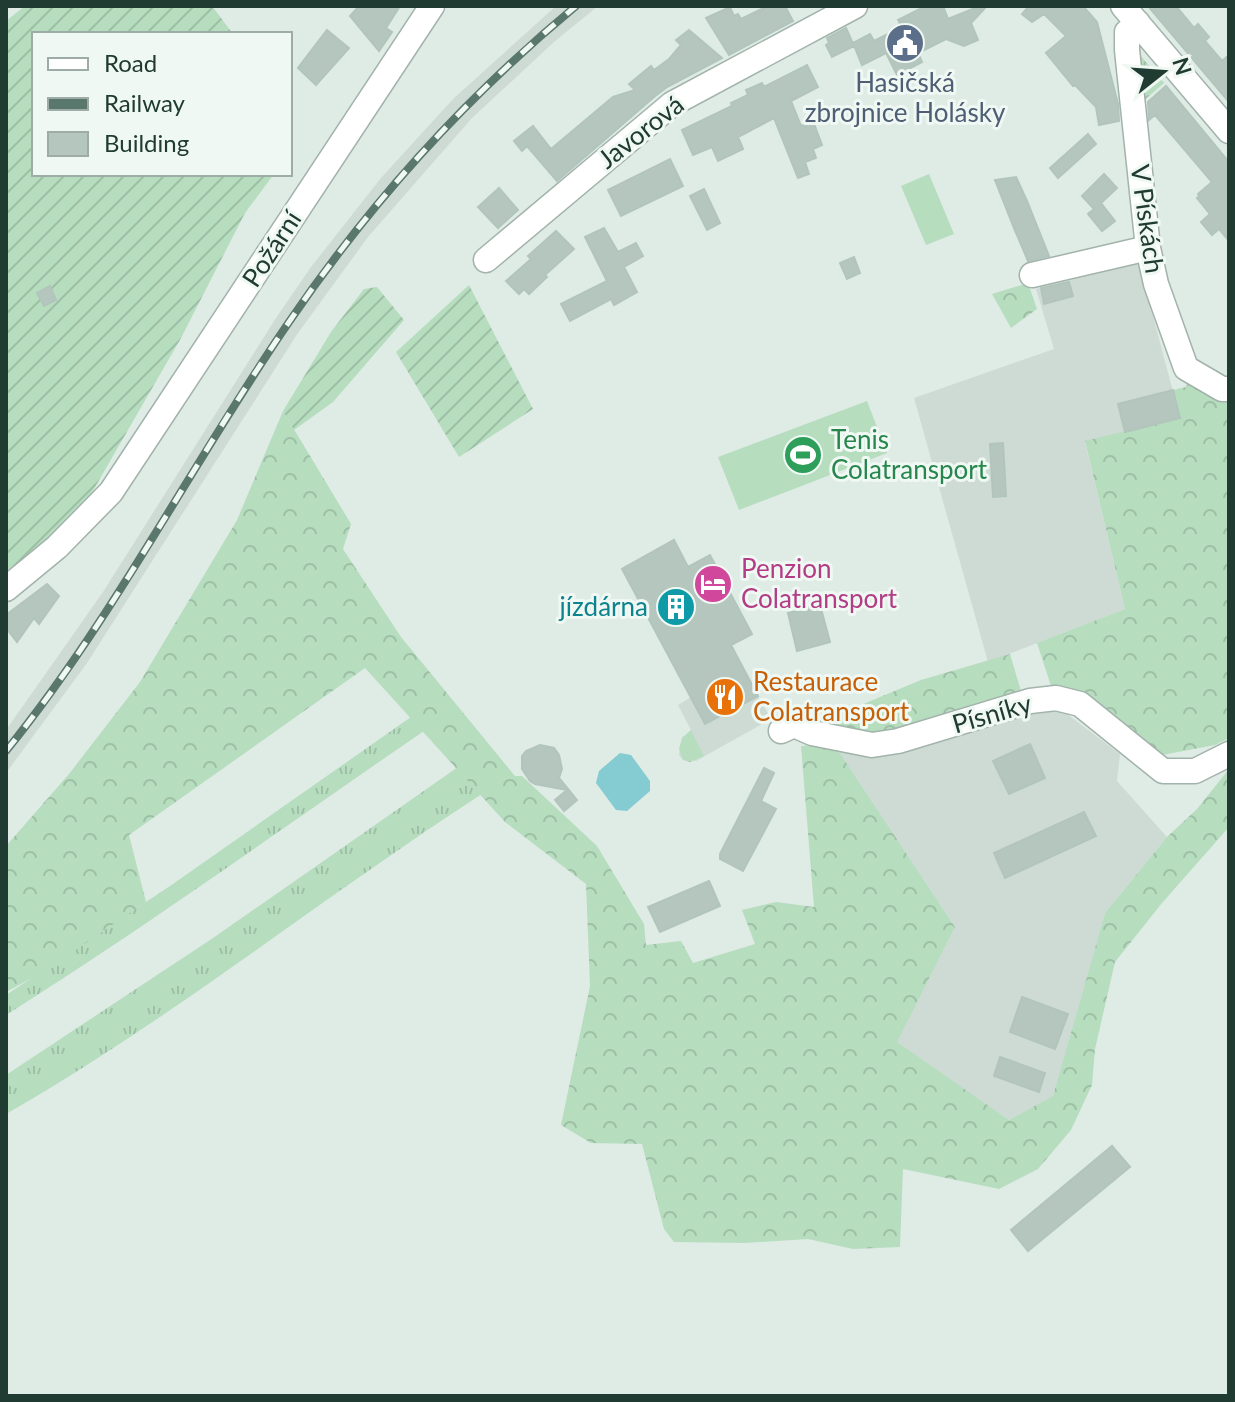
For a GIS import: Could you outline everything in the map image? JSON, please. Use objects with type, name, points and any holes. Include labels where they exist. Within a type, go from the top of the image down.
[{"type":"street","name":"Požární","points":[[6,589],[57,547],[111,492],[432,6]]},
{"type":"street","name":"Javorová","points":[[486,260],[672,104],[855,6]]},
{"type":"street","points":[[1131,14],[1229,131]]},
{"type":"street","name":"V Pískách","points":[[1131,14],[1127,50],[1148,248],[1156,284],[1186,368],[1222,389],[1229,389]]},
{"type":"street","points":[[1032,275],[1148,248]]},
{"type":"street","name":"Písníky","points":[[781,731],[794,725],[812,733],[872,745],[898,741],[1030,701],[1056,698],[1080,704],[1163,771],[1195,771],[1229,754]]},
{"type":"shaded area","points":[[556,6],[598,6],[472,118],[368,237],[298,333],[87,663],[6,773],[6,730],[103,592],[311,267],[381,178],[453,99]]},
{"type":"shaded area","points":[[1139,263],[1180,418],[1085,442],[1125,609],[988,662],[914,398],[1054,349],[1036,289]]},
{"type":"shaded area","points":[[758,696],[771,719],[696,761],[683,760],[679,755],[682,738],[691,730],[678,705],[691,697]]},
{"type":"shaded area","points":[[1055,705],[1120,754],[1117,781],[1167,837],[1105,913],[1053,1097],[1009,1120],[896,1042],[955,927],[834,744]]},
{"type":"green space","points":[[25,6],[212,6],[232,32],[32,32],[32,176],[273,176],[245,213],[181,338],[83,508],[58,533],[6,571],[6,21]]},
{"type":"green space","points":[[1134,48],[1164,83],[1142,102]]},
{"type":"green space","points":[[929,174],[954,234],[926,245],[901,186]]},
{"type":"green space","points":[[1028,283],[1037,309],[1011,328],[992,294]]},
{"type":"green space","points":[[469,285],[533,409],[459,457],[396,352]]},
{"type":"green space","points":[[377,287],[404,320],[333,402],[294,430],[283,411],[331,332],[364,289]]},
{"type":"green space","points":[[1188,382],[1229,396],[1229,738],[1215,745],[1157,756],[1052,689],[1037,643],[1125,609],[1085,441],[1179,418],[1173,390],[1186,387]]},
{"type":"green space","name":"Tenis Colatransport","points":[[867,401],[887,453],[739,510],[718,457]]},
{"type":"green space","points":[[283,411],[351,524],[343,549],[401,637],[515,776],[522,776],[597,846],[644,924],[646,945],[681,941],[693,963],[755,944],[742,910],[776,902],[814,907],[801,746],[834,744],[955,927],[897,1042],[1009,1120],[1053,1096],[1105,913],[1167,837],[1197,809],[1229,769],[1229,827],[1115,962],[1095,1049],[1092,1085],[1071,1130],[1038,1169],[999,1189],[903,1169],[900,1247],[853,1249],[808,1239],[745,1243],[674,1242],[664,1229],[642,1144],[591,1143],[561,1125],[590,986],[586,884],[505,822],[365,668],[129,835],[146,902],[45,971],[6,992],[6,846],[69,774],[140,682],[237,520]]},
{"type":"green space","points":[[1010,654],[1023,698],[899,735],[840,733],[837,715],[921,680]]},
{"type":"green space","points":[[411,717],[424,731],[164,911],[6,1015],[6,995],[170,886]]},
{"type":"green space","points":[[691,730],[704,756],[690,762],[683,760],[679,749],[682,738]]},
{"type":"green space","points":[[458,767],[482,794],[128,1039],[6,1114],[6,1075],[213,938]]},
{"type":"water","points":[[620,753],[631,755],[650,781],[650,791],[627,811],[616,810],[596,783],[599,771]]},
{"type":"building","points":[[359,6],[400,6],[386,28],[392,32],[379,51],[350,16]]},
{"type":"building","points":[[768,6],[785,6],[793,21],[729,55],[706,18],[730,7],[734,16],[738,14],[741,19]]},
{"type":"building","points":[[926,6],[943,6],[948,19],[987,6],[971,23],[978,40],[964,46],[946,39],[918,53],[922,62],[897,75],[886,53],[862,65],[853,43],[870,34],[874,41],[902,27],[898,20]]},
{"type":"building","points":[[1029,6],[1083,6],[1097,22],[1118,104],[1119,121],[1099,125],[1096,107],[1073,86],[1046,53],[1066,36],[1044,14],[1032,22],[1022,14]]},
{"type":"building","points":[[1148,6],[1176,6],[1194,28],[1198,24],[1209,37],[1205,41],[1222,61],[1229,55],[1229,102]]},
{"type":"building","points":[[846,28],[854,46],[832,57],[826,45],[829,43],[827,38]]},
{"type":"building","points":[[327,30],[349,48],[316,85],[298,68]]},
{"type":"building","points":[[689,30],[722,58],[667,87],[557,181],[527,146],[522,151],[514,141],[533,126],[551,149],[613,97],[635,90],[629,84],[651,66],[654,70],[669,59],[681,45],[676,40]]},
{"type":"building","points":[[807,65],[818,87],[791,101],[801,126],[813,121],[822,145],[813,149],[816,158],[805,162],[809,174],[798,178],[774,118],[738,137],[743,149],[718,161],[712,147],[693,155],[682,130],[732,106],[731,103],[748,95],[746,90],[762,83],[764,87]]},
{"type":"building","points":[[1166,86],[1229,162],[1229,241],[1219,229],[1212,235],[1201,222],[1210,214],[1197,198],[1198,194],[1212,182],[1155,115],[1149,120],[1148,102]]},
{"type":"building","points":[[1088,134],[1096,144],[1058,178],[1050,168]]},
{"type":"building","points":[[670,159],[683,186],[621,216],[608,190]]},
{"type":"building","points":[[1104,174],[1117,188],[1101,203],[1115,221],[1102,231],[1088,214],[1094,209],[1082,196]]},
{"type":"building","points":[[1016,177],[1049,256],[1028,261],[1014,228],[995,180]]},
{"type":"building","points":[[499,188],[518,210],[498,228],[478,207]]},
{"type":"building","points":[[704,189],[720,223],[707,230],[690,196]]},
{"type":"building","points":[[604,228],[618,252],[636,243],[643,256],[624,267],[637,292],[614,305],[611,299],[570,321],[561,304],[607,281],[585,237]]},
{"type":"building","points":[[556,231],[574,249],[529,294],[524,289],[519,294],[506,281]]},
{"type":"building","points":[[854,257],[860,273],[847,279],[840,263]]},
{"type":"building","points":[[1069,282],[1073,296],[1044,304],[1041,288]]},
{"type":"building","points":[[50,286],[56,300],[44,306],[37,293]]},
{"type":"building","points":[[1173,390],[1180,418],[1125,432],[1118,404]]},
{"type":"building","points":[[1003,443],[1006,496],[993,497],[990,444]]},
{"type":"building","name":"jízdárna","points":[[674,540],[688,567],[710,555],[752,634],[731,645],[758,696],[705,724],[622,569]]},
{"type":"building","points":[[47,584],[59,596],[39,624],[34,618],[17,642],[6,628],[6,615]]},
{"type":"building","points":[[820,605],[830,642],[797,651],[788,613]]},
{"type":"building","points":[[1030,744],[1045,778],[1009,794],[993,761]]},
{"type":"building","points":[[540,745],[554,748],[559,755],[562,769],[559,778],[577,800],[564,811],[555,800],[567,790],[535,784],[522,769],[522,756]]},
{"type":"building","points":[[764,768],[774,773],[761,801],[776,809],[743,871],[720,859],[720,854]]},
{"type":"building","points":[[1084,812],[1096,836],[1005,878],[994,853]]},
{"type":"building","points":[[709,881],[720,906],[660,932],[648,907]]},
{"type":"building","points":[[1022,997],[1068,1014],[1055,1049],[1010,1032]]},
{"type":"building","points":[[1000,1057],[1045,1073],[1039,1092],[994,1076]]},
{"type":"building","points":[[1112,1146],[1130,1167],[1028,1251],[1011,1230]]},
{"type":"railway","points":[[6,751],[82,648],[253,375],[352,235],[458,115],[576,6]]},
{"type":"place","name":"Hasičská zbrojnice Holásky","points":[[905,43]]},
{"type":"place","name":"Tenis Colatransport","points":[[803,455]]},
{"type":"place","name":"Penzion Colatransport","points":[[713,584]]},
{"type":"place","name":"jízdárna","points":[[676,607]]},
{"type":"place","name":"Restaurace Colatransport","points":[[725,697]]}]
